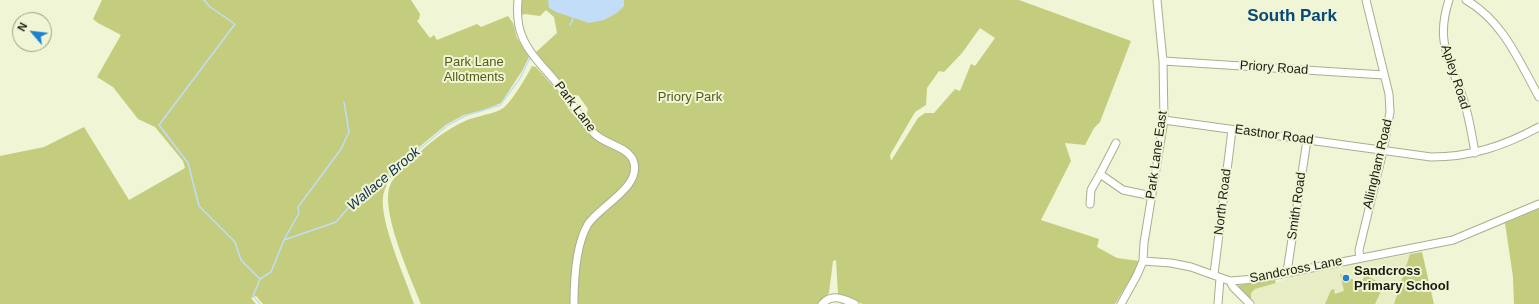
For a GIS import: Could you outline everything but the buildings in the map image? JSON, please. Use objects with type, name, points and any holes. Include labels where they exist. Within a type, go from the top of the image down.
[{"type":"street","name":"Park Lane","points":[[518,0],[519,28],[527,45],[565,93],[586,127],[598,137],[626,152],[634,162],[635,169],[629,184],[621,194],[593,217],[587,226],[578,258],[574,304]]},
{"type":"street","name":"Park Lane East","points":[[1121,304],[1138,275],[1143,261],[1164,120],[1163,61],[1157,0]]},
{"type":"street","name":"Allingham Road","points":[[1360,258],[1359,250],[1383,151],[1390,112],[1384,75],[1366,0]]},
{"type":"street","name":"Apley Road","points":[[1449,0],[1444,20],[1443,42],[1466,110],[1475,153]]},
{"type":"street","points":[[1466,0],[1479,8],[1498,27],[1507,39],[1539,97]]},
{"type":"street","name":"Priory Road","points":[[1163,61],[1384,75]]},
{"type":"street","name":"Eastnor Road","points":[[1164,120],[1431,157],[1475,153],[1507,143],[1539,127]]},
{"type":"street","name":"North Road","points":[[1214,274],[1232,130]]},
{"type":"street","name":"Smith Road","points":[[1287,272],[1307,140]]},
{"type":"street","points":[[1090,204],[1091,190],[1116,144]]},
{"type":"street","points":[[1100,174],[1123,190],[1152,196]]},
{"type":"street","name":"Sandcross Lane","points":[[1143,261],[1171,263],[1214,274],[1220,278],[1230,281],[1256,280],[1287,272],[1453,240],[1539,204]]},
{"type":"street","points":[[1218,304],[1220,278]]},
{"type":"street","points":[[1230,281],[1233,287],[1250,304]]},
{"type":"street","points":[[822,304],[827,298],[833,296],[855,304]]},
{"type":"shaded area","name":"Sandcross Primary School","points":[[1410,254],[1394,304],[1253,304],[1251,301],[1251,292],[1255,289],[1274,284],[1295,275]]},
{"type":"green space","name":"Park Lane Allotments","points":[[102,0],[411,0],[420,14],[417,21],[430,38],[434,35],[437,40],[477,24],[481,27],[508,16],[513,23],[517,38],[529,57],[522,71],[501,103],[484,110],[464,115],[447,124],[388,173],[391,176],[383,197],[385,221],[414,304],[263,304],[256,296],[251,298],[256,304],[0,304],[0,156],[44,147],[84,127],[129,200],[185,168],[183,161],[155,127],[138,119],[113,87],[97,77],[121,35],[93,19]]},
{"type":"green space","name":"Priory Park","points":[[520,0],[1019,0],[1131,41],[1100,122],[1094,128],[1085,145],[1065,143],[1071,161],[1041,220],[1099,239],[1097,247],[1117,258],[1139,261],[1137,268],[1115,304],[863,304],[838,294],[836,260],[833,261],[829,293],[819,304],[421,304],[397,243],[389,208],[388,194],[391,183],[399,172],[439,136],[458,124],[504,108],[518,91],[532,66],[536,67],[559,93],[570,111],[583,126],[588,109],[578,95],[571,99],[536,52],[557,33],[554,17],[546,10],[540,16],[525,14],[520,16]],"holes":[[[980,28],[995,38],[975,66],[971,64],[960,91],[955,89],[934,113],[925,113],[918,118],[891,161],[890,155],[915,112],[926,105],[927,88],[939,71],[944,72],[962,53]]]},
{"type":"green space","points":[[1539,209],[1539,304],[1514,304],[1513,277],[1505,223]]},
{"type":"green space","points":[[1422,252],[1434,304],[1394,304],[1410,254]]},
{"type":"green space","points":[[1340,274],[1361,283],[1365,275],[1384,285],[1375,304],[1325,304],[1331,290],[1334,289],[1335,294],[1344,291]]},
{"type":"green space","points":[[1275,280],[1276,283],[1255,289],[1251,293],[1251,301],[1238,289],[1239,285]]},
{"type":"water","points":[[548,0],[624,0],[624,6],[617,13],[604,20],[589,23],[556,12],[549,8]]},
{"type":"waterway","points":[[204,0],[210,7],[235,24],[159,125],[188,163],[199,206],[235,242],[241,260],[260,279]]},
{"type":"waterway","points":[[570,25],[574,17]]},
{"type":"waterway","name":"Wallace Brook","points":[[260,304],[253,296],[260,279],[271,272],[284,240],[336,222],[349,207],[376,189],[398,167],[448,125],[465,116],[500,105],[519,80],[530,58]]},
{"type":"waterway","points":[[284,240],[299,213],[298,207],[341,149],[349,132],[344,102]]},
{"type":"place","name":"Sandcross Primary School","points":[[1346,278]]},
{"type":"district","name":"South Park","points":[[1292,16]]}]
